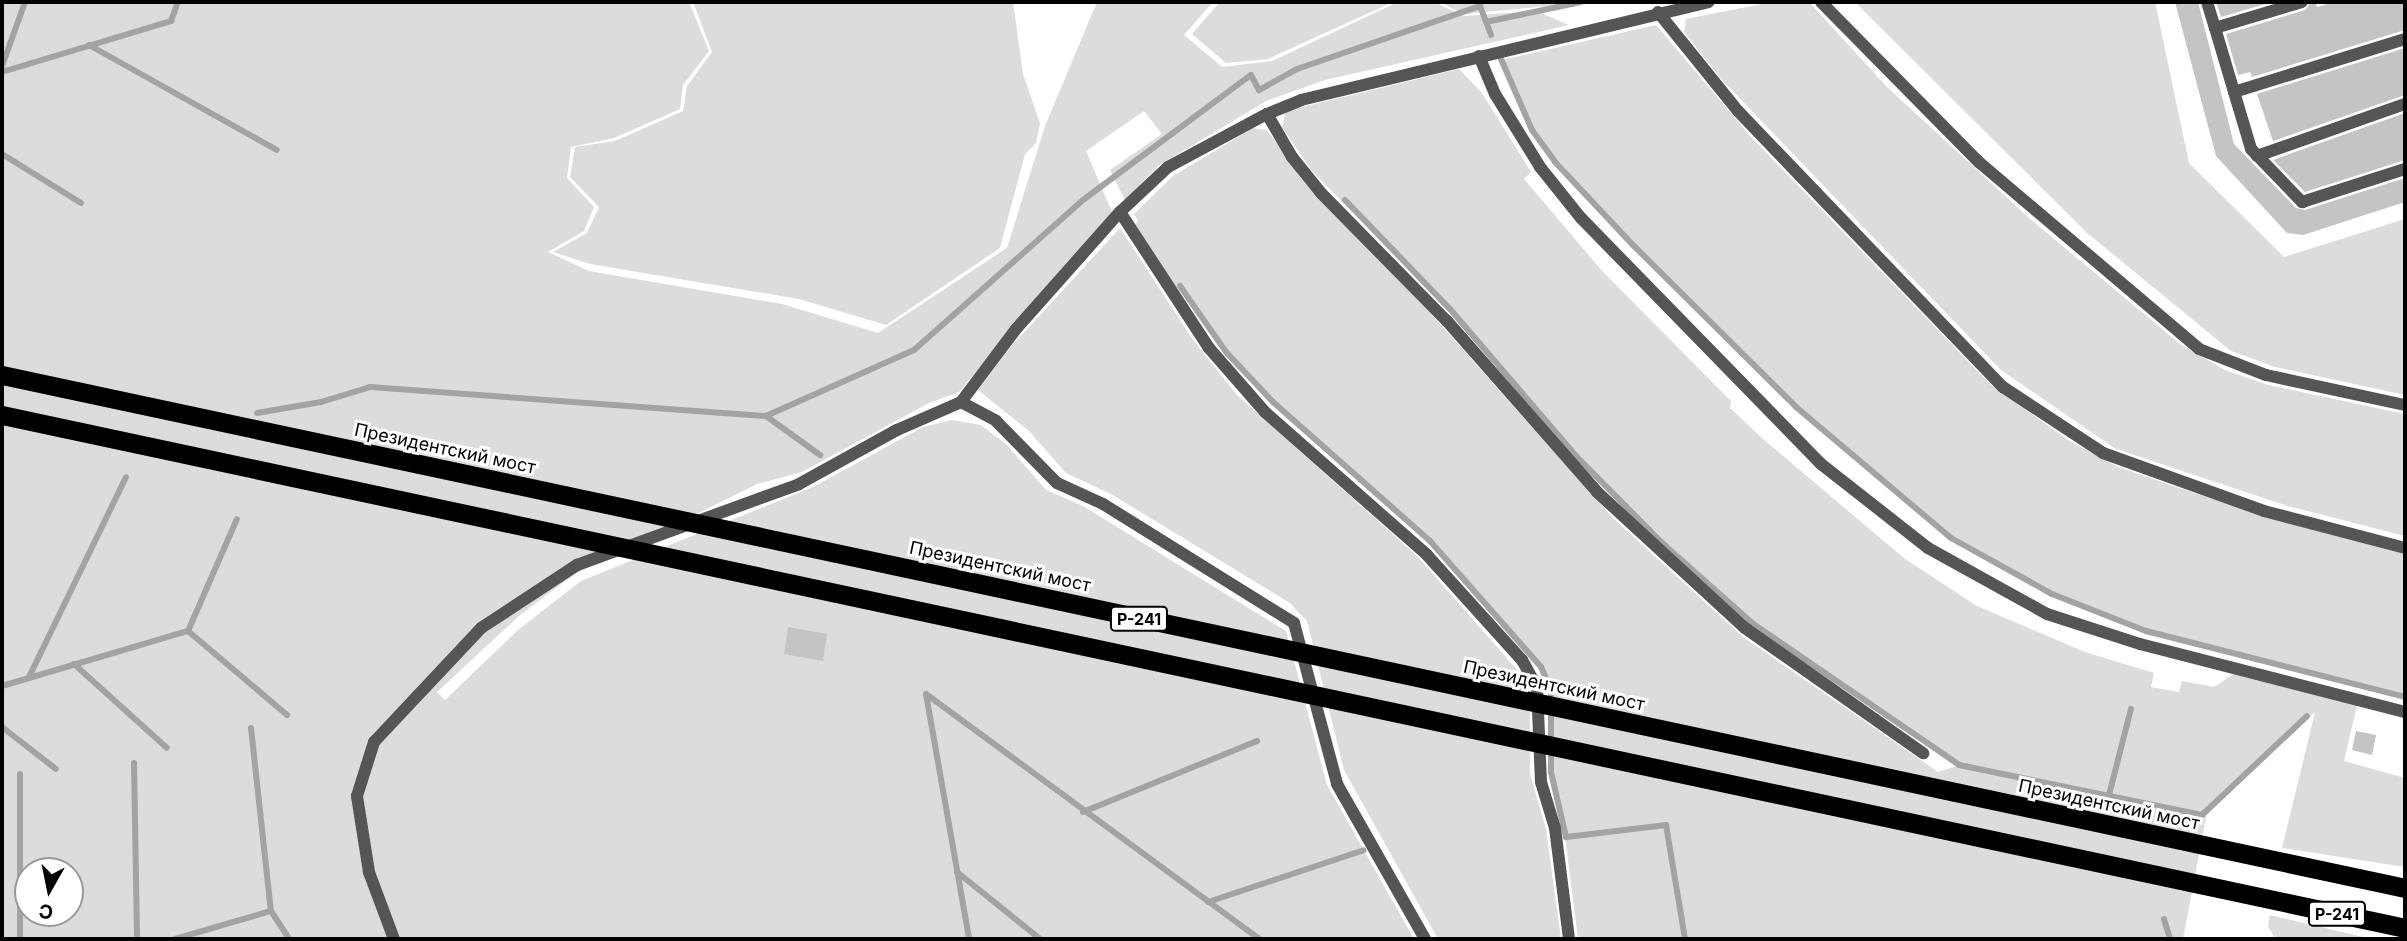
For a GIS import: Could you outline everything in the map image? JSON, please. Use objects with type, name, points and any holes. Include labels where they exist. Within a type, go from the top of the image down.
[{"type":"highway","name":"Президентский мост","points":[[2,375],[2405,888]]},
{"type":"highway","name":"Р-241","points":[[2,415],[2405,928]]},
{"type":"lane","points":[[394,939],[369,873],[357,796],[374,742],[481,628],[578,565],[799,484],[897,430],[961,402],[1016,329],[1120,212],[1168,167],[1267,114],[1301,100],[1708,2]]},
{"type":"lane","points":[[1821,2],[1980,163],[2199,349],[2289,382],[2405,405]]},
{"type":"lane","points":[[2207,2],[2250,149],[2302,202],[2405,169]]},
{"type":"lane","points":[[2216,27],[2302,2]]},
{"type":"lane","points":[[1658,12],[1738,111],[2003,387],[2103,453],[2264,512],[2405,548]]},
{"type":"lane","points":[[2234,92],[2405,39]]},
{"type":"lane","points":[[1479,56],[1495,94],[1540,167],[1591,228],[1821,464],[1928,548],[2047,614],[2140,644],[2405,712]]},
{"type":"lane","points":[[2257,156],[2405,104]]},
{"type":"lane","points":[[1267,114],[1292,157],[1321,193],[1447,321],[1597,492],[1745,628],[1923,753]]},
{"type":"lane","points":[[1120,212],[1209,348],[1265,412],[1427,555],[1522,660],[1537,687],[1541,782],[1555,828],[1569,939]]},
{"type":"lane","points":[[961,402],[996,421],[1057,483],[1103,504],[1294,623],[1337,784],[1425,939]]},
{"type":"shaded area","points":[[2,2],[689,2],[709,51],[683,85],[680,109],[614,138],[571,147],[567,178],[594,207],[584,231],[548,252],[589,271],[782,304],[878,333],[1007,248],[1045,126],[1097,2],[1213,2],[1184,35],[1222,67],[1272,61],[1398,2],[1434,2],[1464,16],[1536,11],[1569,25],[1325,80],[1266,101],[1158,166],[1125,200],[1110,170],[1162,134],[1144,111],[1086,151],[1112,212],[959,392],[929,403],[802,472],[757,484],[573,575],[519,616],[437,692],[445,700],[518,630],[581,581],[813,487],[923,427],[952,420],[981,425],[1006,444],[1046,490],[1083,506],[1286,631],[1327,785],[1414,939],[2,939]]},
{"type":"shaded area","points":[[693,2],[1013,2],[1023,74],[1040,123],[1036,143],[1025,154],[1000,248],[886,325],[799,299],[590,264],[553,252],[587,233],[599,207],[570,177],[575,147],[615,141],[683,111],[687,86],[712,52]]},
{"type":"shaded area","points":[[1220,2],[1393,2],[1268,59],[1226,63],[1192,34]]},
{"type":"shaded area","points":[[1438,2],[1588,2],[1465,14]]},
{"type":"shaded area","points":[[1772,2],[1809,2],[1887,87],[2029,218],[2180,344],[2225,370],[2268,385],[2405,414],[2405,536],[2288,506],[2116,449],[2001,370],[1723,81],[1684,32],[1686,19]]},
{"type":"shaded area","points":[[1855,2],[2155,2],[2189,163],[2284,257],[2405,219],[2405,395],[2275,367],[2231,351],[2086,232]]},
{"type":"shaded area","points":[[1656,25],[1752,138],[1990,384],[2068,440],[2116,466],[2170,485],[2263,515],[2405,552],[2405,696],[2147,629],[2052,592],[1952,536],[1796,405],[1714,327],[1556,161],[1533,129],[1502,60]]},
{"type":"shaded area","points":[[1459,69],[1482,93],[1531,172],[1524,179],[1603,272],[1731,401],[1730,408],[1905,559],[1977,606],[2085,652],[2154,673],[2151,687],[2179,692],[2182,681],[2214,687],[2234,674],[2358,701],[2344,761],[2405,778],[2405,867],[2282,848],[2315,712],[2207,812],[2183,939],[1578,939],[1563,821],[1550,772],[1552,704],[1540,668],[1429,542],[1272,403],[1226,353],[1180,287],[1176,289],[1134,226],[1138,221],[1134,214],[1173,176],[1253,128],[1266,130],[1302,180],[1431,314],[1613,518],[1743,637],[1938,772],[1957,766],[1752,624],[1660,542],[1577,459],[1448,309],[1312,171],[1282,127],[1286,111]]},
{"type":"shaded area","points":[[1120,228],[1191,337],[1236,394],[1418,557],[1519,672],[1530,709],[1530,774],[1546,829],[1561,939],[1438,939],[1344,770],[1307,621],[1290,603],[1111,494],[1066,473],[1029,431],[978,390],[1009,349]]},
{"type":"shaded area","points":[[2270,915],[2372,939],[2275,939],[2268,926]]},
{"type":"building","points":[[2175,2],[2198,2],[2234,144],[2296,208],[2305,210],[2405,178],[2405,202],[2303,235],[2287,233],[2216,156]]},
{"type":"building","points":[[2216,2],[2272,2],[2221,17]]},
{"type":"building","points":[[2311,2],[2316,2],[2317,7],[2335,2],[2405,2],[2405,30],[2252,77],[2250,72],[2238,75],[2226,34],[2305,10]]},
{"type":"building","points":[[2405,48],[2405,95],[2273,141],[2257,94]]},
{"type":"building","points":[[2405,113],[2405,160],[2305,192],[2273,160]]},
{"type":"building","points":[[788,627],[827,634],[823,661],[784,654]]},
{"type":"building","points":[[2356,731],[2376,735],[2372,755],[2352,750]]},
{"type":"waterway","points":[[2,66],[25,2]]},
{"type":"waterway","points":[[2,72],[171,21],[178,2]]},
{"type":"waterway","points":[[1486,22],[1581,2]]},
{"type":"waterway","points":[[257,413],[321,402],[370,387],[766,416],[914,350],[1083,200],[1251,75],[1259,90],[1297,69],[1480,6],[1491,35]]},
{"type":"waterway","points":[[89,45],[277,150]]},
{"type":"waterway","points":[[1501,59],[1532,130],[1555,162],[1634,246],[1796,407],[1951,538],[2052,594],[2146,631],[2405,697]]},
{"type":"waterway","points":[[2,154],[81,203]]},
{"type":"waterway","points":[[1345,200],[1450,309],[1577,457],[1660,541],[1752,623],[1959,765],[2202,815],[2307,716]]},
{"type":"waterway","points":[[1180,286],[1226,352],[1273,402],[1430,541],[1541,667],[1551,689],[1551,772],[1566,837],[1666,825],[1685,939]]},
{"type":"waterway","points":[[766,416],[820,455]]},
{"type":"waterway","points":[[29,677],[126,477]]},
{"type":"waterway","points":[[188,631],[237,519]]},
{"type":"waterway","points":[[188,631],[287,715]]},
{"type":"waterway","points":[[2,686],[188,631]]},
{"type":"waterway","points":[[74,664],[167,748]]},
{"type":"waterway","points":[[926,694],[1260,939]]},
{"type":"waterway","points":[[926,694],[969,939]]},
{"type":"waterway","points":[[2108,799],[2131,709]]},
{"type":"waterway","points":[[2,727],[56,769]]},
{"type":"waterway","points":[[251,728],[271,911],[289,939]]},
{"type":"waterway","points":[[1083,812],[1257,741]]},
{"type":"waterway","points":[[134,763],[137,939]]},
{"type":"waterway","points":[[20,774],[20,939]]},
{"type":"waterway","points":[[1208,902],[1364,850]]},
{"type":"waterway","points":[[957,872],[1040,939]]},
{"type":"waterway","points":[[175,939],[271,911]]},
{"type":"waterway","points":[[2164,919],[2170,939]]}]
